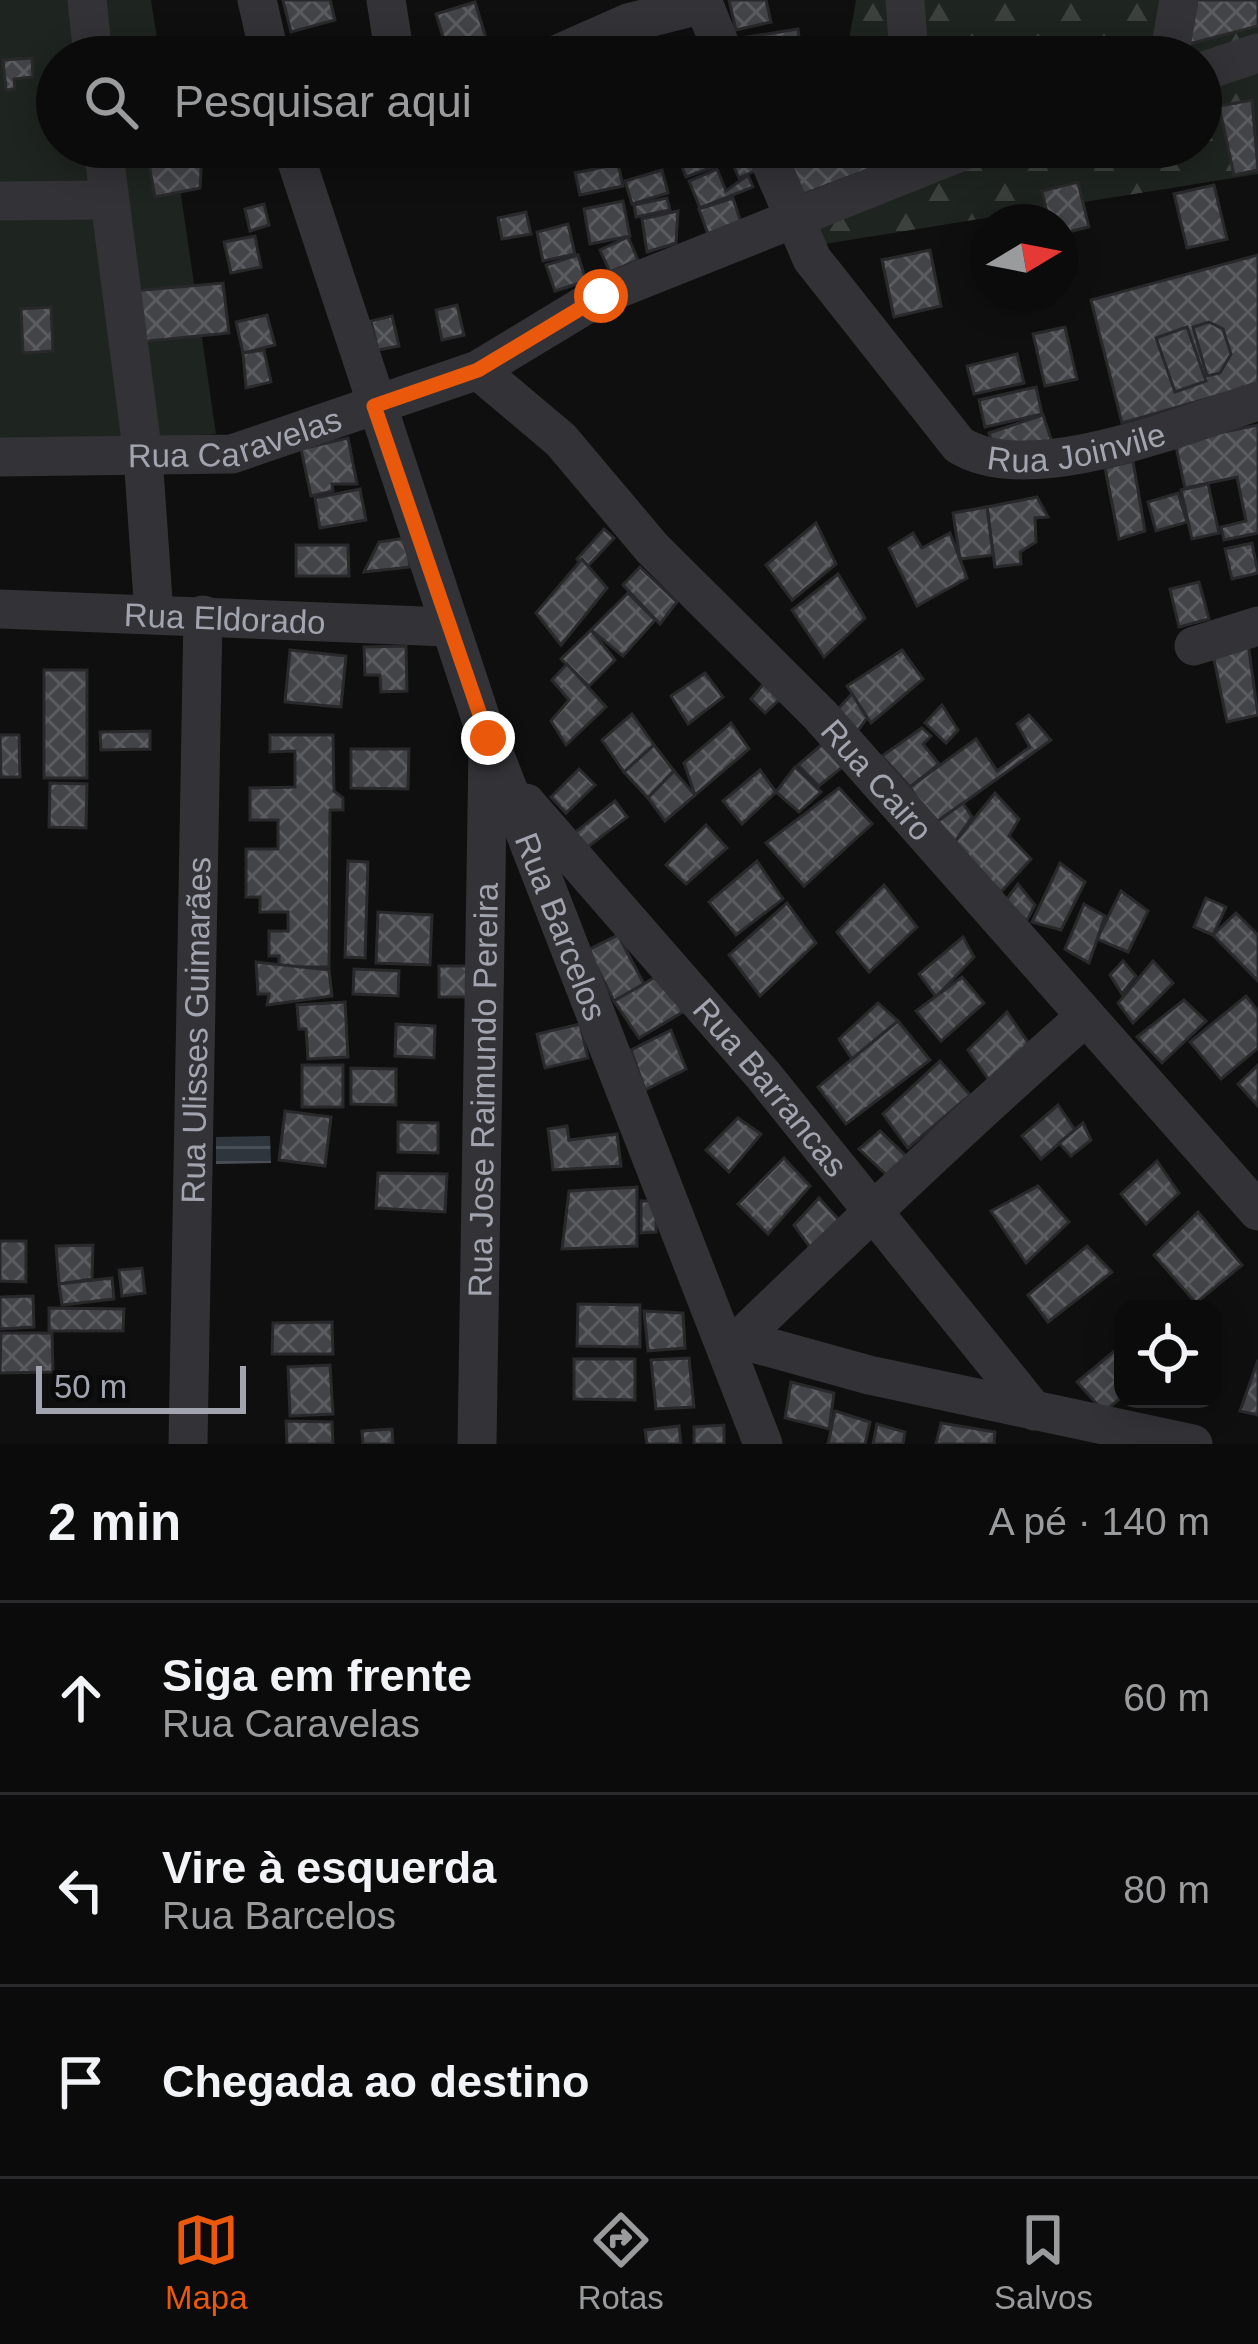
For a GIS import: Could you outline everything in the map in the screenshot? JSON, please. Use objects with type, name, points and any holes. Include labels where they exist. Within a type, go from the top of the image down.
[{"type":"street","points":[[87,0],[91,36]]},
{"type":"street","points":[[257,0],[265,36]]},
{"type":"street","points":[[386,0],[392,36]]},
{"type":"street","points":[[905,0],[908,36]]},
{"type":"street","points":[[1172,36],[1179,0]]},
{"type":"street","points":[[599,36],[703,2],[717,36]]},
{"type":"street","points":[[1222,65],[1258,53]]},
{"type":"street","points":[[105,168],[142,456],[154,614]]},
{"type":"street","name":"Rua Barcelos","points":[[299,168],[448,627],[733,1345],[763,1444]]},
{"type":"street","points":[[773,168],[794,218]]},
{"type":"street","name":"Rua Caravelas","points":[[0,457],[232,454],[478,370],[601,296],[734,247],[892,168]]},
{"type":"street","points":[[0,201],[109,200]]},
{"type":"street","name":"Rua Joinvile","points":[[794,218],[812,259],[959,445],[977,456],[1031,459],[1141,439],[1258,400]]},
{"type":"street","name":"Rua Cairo","points":[[478,370],[561,440],[652,548],[820,715],[1258,1211]]},
{"type":"street","name":"Rua Eldorado","points":[[0,609],[448,627]]},
{"type":"street","name":"Rua Ulisses Guimarães","points":[[188,1444],[203,615]]},
{"type":"street","points":[[1194,646],[1258,626]]},
{"type":"street","name":"Rua Barrancas","points":[[495,755],[563,852],[764,1075],[872,1216],[1034,1411]]},
{"type":"street","name":"Rua Jose Raimundo Pereira","points":[[477,1444],[495,755]]},
{"type":"street","points":[[733,1345],[872,1216],[928,1154],[1085,1017]]},
{"type":"street","points":[[733,1345],[1193,1444]]},
{"type":"green space","points":[[0,0],[151,0],[157,36],[36,36],[36,168],[177,168],[216,434],[0,445]]},
{"type":"green space","points":[[856,0],[1258,0],[1258,174],[1072,204],[970,204],[970,220],[812,246],[826,168],[1222,168],[1222,36],[850,36]]},
{"type":"shaded area","points":[[270,1136],[271,1163],[216,1164],[216,1137]]},
{"type":"building","points":[[283,0],[330,0],[335,20],[291,32]]},
{"type":"building","points":[[729,0],[766,0],[771,22],[736,30]]},
{"type":"building","points":[[1197,0],[1258,0],[1258,26],[1220,36],[1190,36]]},
{"type":"building","points":[[475,2],[485,36],[443,36],[436,14]]},
{"type":"building","points":[[798,29],[799,36],[753,36]]},
{"type":"building","points":[[32,58],[33,77],[14,79],[15,89],[6,90],[3,60]]},
{"type":"building","points":[[1252,100],[1258,170],[1234,175],[1222,105]]},
{"type":"building","points":[[150,168],[201,168],[200,188],[155,197]]},
{"type":"building","points":[[619,168],[623,186],[580,195],[575,173]]},
{"type":"building","points":[[682,168],[711,168],[686,177]]},
{"type":"building","points":[[734,168],[761,168],[739,178]]},
{"type":"building","points":[[788,168],[870,168],[870,169],[799,196]]},
{"type":"building","points":[[717,169],[726,191],[748,175],[753,187],[700,208],[689,181]]},
{"type":"building","points":[[662,170],[668,193],[632,204],[625,181]]},
{"type":"building","points":[[1078,182],[1089,227],[1078,230],[1078,204],[1045,204],[1042,191]]},
{"type":"building","points":[[1214,185],[1227,239],[1187,248],[1174,194]]},
{"type":"building","points":[[667,198],[670,210],[636,217],[634,205]]},
{"type":"building","points":[[733,198],[742,226],[709,237],[699,209]]},
{"type":"building","points":[[623,201],[630,236],[590,244],[584,209]]},
{"type":"building","points":[[264,204],[269,225],[250,231],[245,209]]},
{"type":"building","points":[[678,211],[676,243],[647,252],[642,219]]},
{"type":"building","points":[[526,212],[531,234],[502,239],[498,218]]},
{"type":"building","points":[[568,224],[575,254],[543,261],[537,232]]},
{"type":"building","points":[[255,236],[261,267],[231,273],[224,242]]},
{"type":"building","points":[[628,237],[638,260],[610,272],[600,250]]},
{"type":"building","points":[[930,250],[941,306],[894,317],[882,260]]},
{"type":"building","points":[[578,255],[586,281],[555,291],[546,265]]},
{"type":"building","points":[[1258,255],[1258,384],[1122,423],[1091,300]]},
{"type":"building","points":[[223,283],[229,333],[138,342],[133,291]]},
{"type":"building","points":[[457,305],[464,335],[442,340],[436,310]]},
{"type":"building","points":[[51,307],[53,351],[23,353],[21,309]]},
{"type":"building","points":[[267,315],[275,345],[243,353],[236,322]]},
{"type":"building","points":[[392,316],[399,346],[378,350],[371,321]]},
{"type":"building","points":[[1209,322],[1223,329],[1231,354],[1220,373],[1207,376],[1193,327]]},
{"type":"building","points":[[1065,327],[1077,379],[1045,386],[1033,334]]},
{"type":"building","points":[[1187,327],[1206,381],[1175,392],[1156,338]]},
{"type":"building","points":[[264,350],[271,382],[246,388],[243,353]]},
{"type":"building","points":[[1017,354],[1024,383],[974,394],[967,366]]},
{"type":"building","points":[[1036,387],[1042,414],[985,427],[979,400]]},
{"type":"building","points":[[1043,415],[1052,442],[998,460],[989,433]]},
{"type":"building","points":[[1258,425],[1258,533],[1224,540],[1221,527],[1246,521],[1237,477],[1185,488],[1175,442]]},
{"type":"building","points":[[348,438],[357,484],[332,484],[333,491],[311,496],[301,449]]},
{"type":"building","points":[[1133,461],[1145,531],[1119,539],[1105,468]]},
{"type":"building","points":[[1208,484],[1219,533],[1192,539],[1181,490]]},
{"type":"building","points":[[360,489],[366,520],[320,528],[315,498]]},
{"type":"building","points":[[1178,493],[1187,522],[1156,531],[1148,502]]},
{"type":"building","points":[[1037,497],[1048,517],[1035,518],[1036,542],[1020,552],[1021,564],[995,567],[987,507]]},
{"type":"building","points":[[987,507],[993,555],[960,559],[953,513]]},
{"type":"building","points":[[816,523],[836,564],[792,600],[766,565]]},
{"type":"building","points":[[604,529],[614,538],[586,568],[577,559]]},
{"type":"building","points":[[913,533],[922,548],[950,533],[967,578],[917,606],[889,548]]},
{"type":"building","points":[[406,538],[410,567],[364,572],[379,542]]},
{"type":"building","points":[[1252,543],[1258,573],[1232,579],[1225,549]]},
{"type":"building","points":[[296,545],[348,545],[349,576],[296,576]]},
{"type":"building","points":[[582,559],[607,588],[561,645],[536,613]]},
{"type":"building","points":[[640,567],[677,602],[660,624],[623,585]]},
{"type":"building","points":[[838,574],[865,618],[824,657],[792,610]]},
{"type":"building","points":[[1199,582],[1209,619],[1179,627],[1170,589]]},
{"type":"building","points":[[628,593],[655,620],[623,656],[591,630]]},
{"type":"building","points":[[591,630],[615,660],[589,686],[561,659]]},
{"type":"building","points":[[1248,643],[1258,715],[1227,722],[1212,650]]},
{"type":"building","points":[[406,646],[407,691],[381,692],[380,675],[365,675],[364,647]]},
{"type":"building","points":[[290,650],[346,656],[341,707],[285,702]]},
{"type":"building","points":[[902,650],[923,679],[871,723],[847,686]]},
{"type":"building","points":[[567,664],[606,707],[566,745],[551,721],[569,700],[552,680]]},
{"type":"building","points":[[44,670],[87,670],[87,778],[44,778]]},
{"type":"building","points":[[705,673],[723,697],[688,724],[671,696]]},
{"type":"building","points":[[765,682],[781,698],[765,713],[751,699]]},
{"type":"building","points":[[852,694],[867,718],[854,736],[836,711]]},
{"type":"building","points":[[942,705],[958,730],[946,743],[925,723]]},
{"type":"building","points":[[632,714],[654,745],[624,772],[602,740]]},
{"type":"building","points":[[1029,715],[1051,740],[934,824],[910,787],[976,739],[997,771],[1030,747],[1017,724]]},
{"type":"building","points":[[731,723],[749,749],[695,795],[684,763]]},
{"type":"building","points":[[922,728],[931,736],[923,744],[939,764],[910,787],[882,756]]},
{"type":"building","points":[[150,731],[150,749],[101,750],[100,732]]},
{"type":"building","points":[[0,735],[19,735],[20,777],[1,777]]},
{"type":"building","points":[[270,735],[333,735],[334,791],[343,798],[343,810],[330,810],[329,967],[279,967],[279,956],[269,956],[269,931],[288,931],[288,912],[260,912],[260,897],[246,897],[246,849],[278,849],[278,820],[250,820],[250,788],[295,787],[295,751],[270,752]]},
{"type":"building","points":[[832,736],[851,760],[819,786],[798,765]]},
{"type":"building","points":[[654,745],[674,771],[648,798],[624,772]]},
{"type":"building","points":[[351,749],[409,749],[408,789],[351,788]]},
{"type":"building","points":[[795,767],[821,792],[799,812],[776,792]]},
{"type":"building","points":[[579,769],[595,785],[566,813],[551,797]]},
{"type":"building","points":[[760,770],[776,792],[742,824],[723,801]]},
{"type":"building","points":[[674,771],[695,795],[665,821],[648,798]]},
{"type":"building","points":[[50,783],[87,784],[86,828],[49,827]]},
{"type":"building","points":[[839,788],[872,824],[804,886],[766,843]]},
{"type":"building","points":[[995,793],[1019,819],[1009,836],[1031,859],[1001,892],[954,843]]},
{"type":"building","points":[[615,801],[627,817],[580,853],[568,838]]},
{"type":"building","points":[[963,803],[972,817],[954,843],[934,824]]},
{"type":"building","points":[[706,825],[727,848],[686,884],[666,865]]},
{"type":"building","points":[[348,861],[368,862],[365,958],[345,957]]},
{"type":"building","points":[[757,861],[783,899],[736,935],[709,902]]},
{"type":"building","points":[[1060,863],[1085,882],[1061,930],[1032,922]]},
{"type":"building","points":[[1018,884],[1035,905],[1027,920],[1003,904]]},
{"type":"building","points":[[884,885],[917,927],[869,972],[837,932]]},
{"type":"building","points":[[1121,891],[1148,911],[1128,952],[1097,939]]},
{"type":"building","points":[[1206,898],[1226,907],[1213,935],[1194,927]]},
{"type":"building","points":[[787,903],[816,943],[760,996],[729,955]]},
{"type":"building","points":[[1084,904],[1105,916],[1089,963],[1065,949]]},
{"type":"building","points":[[378,912],[432,915],[430,965],[376,963]]},
{"type":"building","points":[[1236,913],[1258,935],[1258,981],[1213,935]]},
{"type":"building","points":[[618,935],[644,984],[614,1001],[588,950]]},
{"type":"building","points":[[963,937],[974,957],[936,997],[919,974]]},
{"type":"building","points":[[1123,961],[1136,976],[1122,994],[1110,975]]},
{"type":"building","points":[[1153,961],[1173,983],[1133,1023],[1118,1003]]},
{"type":"building","points":[[256,962],[329,970],[332,996],[267,1005],[269,994],[258,994]]},
{"type":"building","points":[[439,966],[473,966],[473,997],[439,997]]},
{"type":"building","points":[[354,969],[399,971],[398,996],[353,994]]},
{"type":"building","points":[[661,974],[683,1012],[639,1038],[614,1001]]},
{"type":"building","points":[[962,977],[984,1003],[941,1041],[916,1011]]},
{"type":"building","points":[[1246,996],[1258,1011],[1258,1048],[1221,1079],[1190,1042]]},
{"type":"building","points":[[1184,1000],[1206,1021],[1162,1063],[1137,1037]]},
{"type":"building","points":[[345,1002],[348,1057],[308,1059],[306,1029],[299,1029],[297,1005]]},
{"type":"building","points":[[878,1003],[898,1021],[852,1059],[839,1039]]},
{"type":"building","points":[[1007,1012],[1034,1051],[998,1093],[968,1050]]},
{"type":"building","points":[[898,1021],[930,1060],[846,1124],[818,1087]]},
{"type":"building","points":[[396,1024],[435,1026],[434,1058],[395,1056]]},
{"type":"building","points":[[580,1024],[588,1058],[545,1068],[537,1034]]},
{"type":"building","points":[[671,1030],[686,1069],[645,1090],[631,1050]]},
{"type":"building","points":[[940,1061],[970,1095],[908,1148],[883,1114]]},
{"type":"building","points":[[302,1065],[343,1065],[343,1107],[302,1107]]},
{"type":"building","points":[[1258,1065],[1258,1106],[1238,1084]]},
{"type":"building","points":[[351,1068],[396,1069],[396,1105],[351,1104]]},
{"type":"building","points":[[1058,1105],[1075,1130],[1041,1159],[1022,1136]]},
{"type":"building","points":[[285,1111],[331,1117],[325,1166],[279,1160]]},
{"type":"building","points":[[738,1118],[761,1134],[729,1172],[706,1150]]},
{"type":"building","points":[[398,1122],[438,1123],[438,1153],[398,1152]]},
{"type":"building","points":[[1083,1123],[1091,1140],[1071,1156],[1059,1143]]},
{"type":"building","points":[[567,1126],[569,1140],[617,1134],[621,1166],[553,1170],[548,1129]]},
{"type":"building","points":[[880,1131],[907,1157],[890,1178],[859,1149]]},
{"type":"building","points":[[784,1158],[810,1186],[768,1234],[738,1204]]},
{"type":"building","points":[[1157,1161],[1179,1193],[1146,1224],[1121,1194]]},
{"type":"building","points":[[378,1173],[447,1174],[445,1212],[376,1208]]},
{"type":"building","points":[[1038,1186],[1069,1222],[1026,1263],[991,1211]]},
{"type":"building","points":[[637,1187],[637,1246],[562,1249],[569,1191]]},
{"type":"building","points":[[819,1198],[847,1229],[817,1257],[794,1225]]},
{"type":"building","points":[[641,1201],[657,1201],[656,1232],[641,1233]]},
{"type":"building","points":[[1198,1212],[1242,1265],[1200,1300],[1193,1300],[1154,1255]]},
{"type":"building","points":[[0,1241],[26,1241],[26,1282],[0,1281]]},
{"type":"building","points":[[93,1245],[92,1279],[59,1284],[56,1246]]},
{"type":"building","points":[[1087,1246],[1112,1272],[1048,1322],[1028,1295]]},
{"type":"building","points":[[142,1268],[145,1293],[122,1296],[119,1270]]},
{"type":"building","points":[[112,1278],[114,1299],[62,1305],[59,1284]]},
{"type":"building","points":[[33,1296],[34,1327],[0,1329],[0,1297]]},
{"type":"building","points":[[578,1304],[640,1305],[640,1347],[577,1346]]},
{"type":"building","points":[[49,1308],[124,1309],[123,1331],[49,1331]]},
{"type":"building","points":[[644,1311],[683,1313],[685,1348],[648,1351]]},
{"type":"building","points":[[332,1322],[333,1354],[272,1354],[273,1323]]},
{"type":"building","points":[[1,1333],[52,1333],[53,1372],[0,1373]]},
{"type":"building","points":[[1114,1351],[1114,1404],[1104,1412],[1077,1382]]},
{"type":"building","points":[[689,1358],[694,1407],[656,1409],[651,1360]]},
{"type":"building","points":[[574,1359],[635,1359],[635,1400],[574,1399]]},
{"type":"building","points":[[1258,1360],[1258,1415],[1240,1411]]},
{"type":"building","points":[[330,1365],[333,1414],[290,1416],[288,1367]]},
{"type":"building","points":[[791,1382],[834,1393],[829,1429],[785,1418]]},
{"type":"building","points":[[835,1411],[870,1422],[865,1444],[828,1444]]},
{"type":"building","points":[[286,1421],[332,1422],[333,1444],[287,1444]]},
{"type":"building","points":[[941,1423],[995,1432],[994,1444],[936,1444]]},
{"type":"building","points":[[877,1424],[905,1432],[903,1444],[873,1444]]},
{"type":"building","points":[[724,1425],[724,1444],[694,1444],[694,1427]]},
{"type":"building","points":[[679,1426],[681,1444],[647,1444],[645,1430]]},
{"type":"building","points":[[392,1429],[393,1444],[363,1444],[362,1431]]},
{"type":"route","points":[[488,738],[374,406],[478,370],[601,296]]}]
